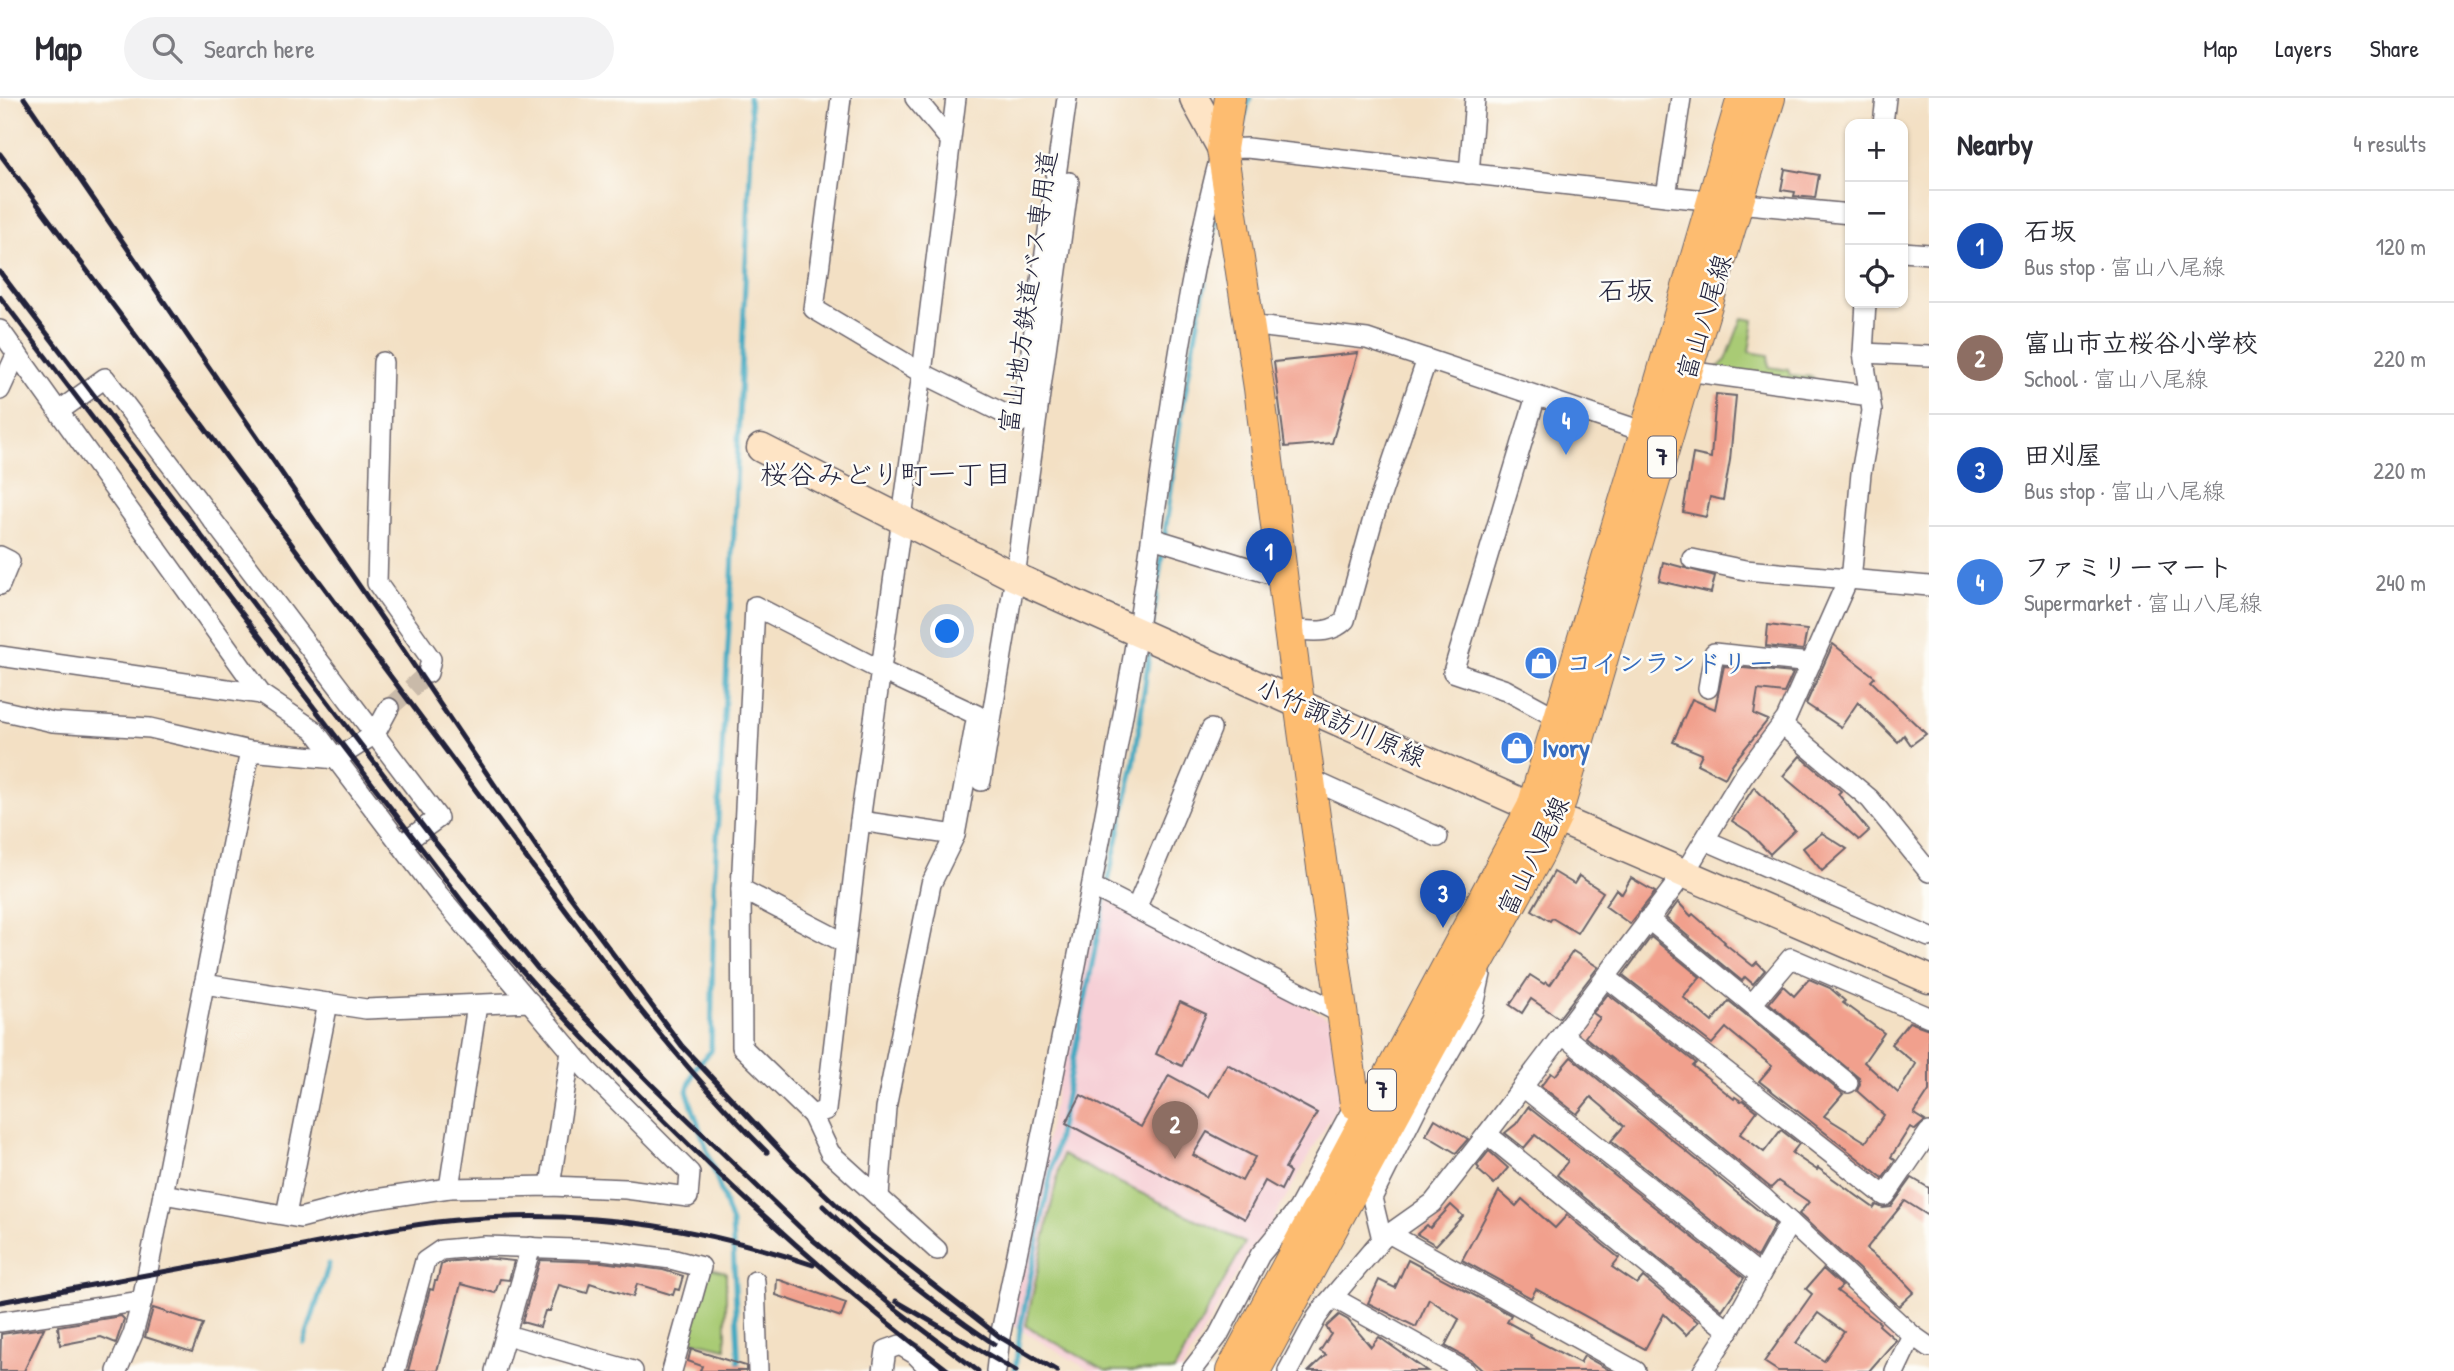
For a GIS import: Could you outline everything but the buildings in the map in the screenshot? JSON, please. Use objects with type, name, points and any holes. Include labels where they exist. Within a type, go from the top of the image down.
[{"type":"main road","points":[[1194,98],[1222,149]]},
{"type":"main road","name":"7","points":[[1230,98],[1222,149],[1259,388],[1289,629],[1356,1104]]},
{"type":"main road","name":"富山八尾線","points":[[1231,1371],[1544,813],[1687,371],[1726,202],[1742,98]]},
{"type":"main road","name":"富山八尾線","points":[[1255,1371],[1538,856],[1559,719],[1645,432],[1726,202],[1770,98]]},
{"type":"main road","name":"小竹諏訪川原線","points":[[761,448],[1016,577],[1544,813],[1929,979]]},
{"type":"street","points":[[841,98],[814,309],[922,373],[1021,422],[1067,98]]},
{"type":"street","points":[[915,98],[950,140]]},
{"type":"street","points":[[813,1115],[826,1110],[860,821],[922,373],[956,98]]},
{"type":"street","name":"富山地方鉄道バス専用道","points":[[981,781],[1016,577],[1080,98]]},
{"type":"street","points":[[1469,174],[1475,98]]},
{"type":"street","points":[[1666,196],[1681,98]]},
{"type":"street","points":[[1884,119],[1886,98]]},
{"type":"street","points":[[996,1371],[1000,1337],[1093,887],[1137,632],[1176,373],[1207,204],[1222,149],[1247,148],[1845,214]]},
{"type":"street","points":[[1908,252],[1929,254]]},
{"type":"street","points":[[1288,1371],[1317,1317],[1386,1237],[1433,1203],[1488,1134],[1685,872],[1742,778],[1782,725],[1852,570],[1861,473],[1872,411],[1863,354],[1866,308]]},
{"type":"street","points":[[1248,325],[1367,339],[1645,432]]},
{"type":"street","points":[[0,330],[261,694],[314,730],[439,895],[587,1070],[690,1173],[688,1197],[626,1189],[550,1186],[449,1188],[369,1200],[300,1218],[163,1194]]},
{"type":"street","points":[[0,390],[16,353]]},
{"type":"street","points":[[1863,354],[1929,356]]},
{"type":"street","points":[[1289,629],[1325,631],[1338,627],[1345,620],[1373,519],[1427,359]]},
{"type":"street","points":[[383,362],[377,583],[430,659],[428,673]]},
{"type":"street","points":[[1687,371],[1870,396]]},
{"type":"street","points":[[58,411],[105,379],[438,818],[401,845]]},
{"type":"street","points":[[1536,396],[1453,672],[1506,690],[1559,719]]},
{"type":"street","points":[[1152,538],[1283,578]]},
{"type":"street","points":[[0,556],[10,561],[0,584]]},
{"type":"street","points":[[1692,559],[1745,570],[1929,586]]},
{"type":"street","points":[[879,1196],[886,1108],[931,884],[955,835],[977,715],[880,670],[755,606],[741,889],[742,1047],[813,1115],[830,1153],[937,1250]]},
{"type":"street","points":[[1708,688],[1714,653],[1811,663]]},
{"type":"street","points":[[0,656],[261,694]]},
{"type":"street","points":[[0,710],[53,722],[150,728],[250,751],[336,759],[375,734],[389,708]]},
{"type":"street","points":[[1782,725],[1870,799],[1929,872]]},
{"type":"street","points":[[1136,909],[1211,729]]},
{"type":"street","points":[[117,1371],[133,1334],[142,1301],[250,751]]},
{"type":"street","points":[[1310,779],[1438,837]]},
{"type":"street","points":[[860,821],[955,835]]},
{"type":"street","points":[[1705,840],[1929,937]]},
{"type":"street","points":[[1093,887],[1342,1014]]},
{"type":"street","points":[[741,889],[845,943]]},
{"type":"street","points":[[1648,919],[1848,1083]]},
{"type":"street","points":[[1486,950],[1473,1011],[1416,1110],[1372,1198],[1386,1237],[1636,1371]]},
{"type":"street","points":[[1752,1004],[1791,958],[1929,1017]]},
{"type":"street","points":[[1606,976],[1885,1196],[1929,1132]]},
{"type":"street","points":[[204,984],[366,1009],[530,1002]]},
{"type":"street","points":[[286,1215],[328,1003]]},
{"type":"street","points":[[449,1188],[477,1004]]},
{"type":"street","points":[[1563,1034],[1764,1198],[1912,1335],[1929,1347]]},
{"type":"street","points":[[550,1186],[571,1051]]},
{"type":"street","points":[[1523,1087],[1760,1275]]},
{"type":"street","points":[[1191,1371],[1218,1336],[1260,1255],[1298,1209],[1356,1104]]},
{"type":"street","points":[[1488,1134],[1729,1331]]},
{"type":"street","points":[[1703,1371],[1729,1331],[1790,1222]]},
{"type":"street","points":[[395,1371],[425,1261],[441,1250],[485,1246],[603,1250],[671,1259],[701,1267],[672,1371]]},
{"type":"street","points":[[495,1371],[531,1247]]},
{"type":"street","points":[[755,1281],[758,1371]]},
{"type":"street","points":[[1334,1298],[1465,1371]]},
{"type":"street","points":[[0,1322],[142,1301]]},
{"type":"street","points":[[507,1335],[633,1371]]},
{"type":"street","points":[[1895,1371],[1912,1335]]},
{"type":"street","points":[[883,1371],[886,1350],[900,1345],[915,1353],[931,1371]]},
{"type":"shaded area","points":[[1111,901],[1334,1021],[1344,1093],[1270,1226],[1254,1244],[1181,1371],[1091,1371],[1009,1323],[1095,902]]},
{"type":"green space","points":[[1742,318],[1754,320],[1749,352],[1768,355],[1769,367],[1788,370],[1790,375],[1813,377],[1812,388],[1713,372],[1726,360]]},
{"type":"green space","points":[[1062,1155],[1245,1243],[1174,1371],[1106,1371],[1026,1326]]},
{"type":"green space","points":[[710,1268],[726,1272],[726,1348],[689,1340]]},
{"type":"waterway","points":[[739,1371],[732,1224],[687,1091],[695,1068],[711,1051],[714,889],[732,576],[752,127],[749,98]]},
{"type":"waterway","points":[[1238,139],[1250,98]]},
{"type":"waterway","points":[[1152,628],[1181,417],[1218,209]]},
{"type":"waterway","points":[[1015,1371],[1020,1330],[1134,764],[1150,648]]},
{"type":"waterway","points":[[304,1343],[329,1264]]},
{"type":"tunnel","points":[[389,708],[428,673]]},
{"type":"railway","points":[[24,98],[569,895],[682,1046],[792,1163],[861,1228],[1000,1337],[1057,1371]]},
{"type":"railway","points":[[0,154],[631,998],[697,1077],[767,1152]]},
{"type":"railway","points":[[0,272],[432,838],[537,968],[652,1085],[813,1240],[897,1310],[978,1371]]},
{"type":"railway","points":[[0,297],[471,913],[582,1036],[698,1154],[820,1266],[949,1371]]},
{"type":"railway","points":[[823,1206],[906,1279],[994,1344]]},
{"type":"railway","points":[[0,1302],[401,1227],[469,1219],[556,1217],[643,1224],[729,1241],[813,1265]]},
{"type":"railway","points":[[896,1301],[1016,1371]]},
{"type":"place","name":"ファミリーマート","points":[[1566,455]]},
{"type":"place","name":"石坂","points":[[1269,586]]},
{"type":"place","name":"コインランドリー","points":[[1541,663]]},
{"type":"place","name":"Ivory","points":[[1517,748]]},
{"type":"place","name":"田刈屋","points":[[1443,928]]},
{"type":"place","name":"富山市立桜谷小学校","points":[[1175,1159]]},
{"type":"district","name":"石坂","points":[[1626,290]]},
{"type":"district","name":"桜谷みどり町一丁目","points":[[886,474]]}]
